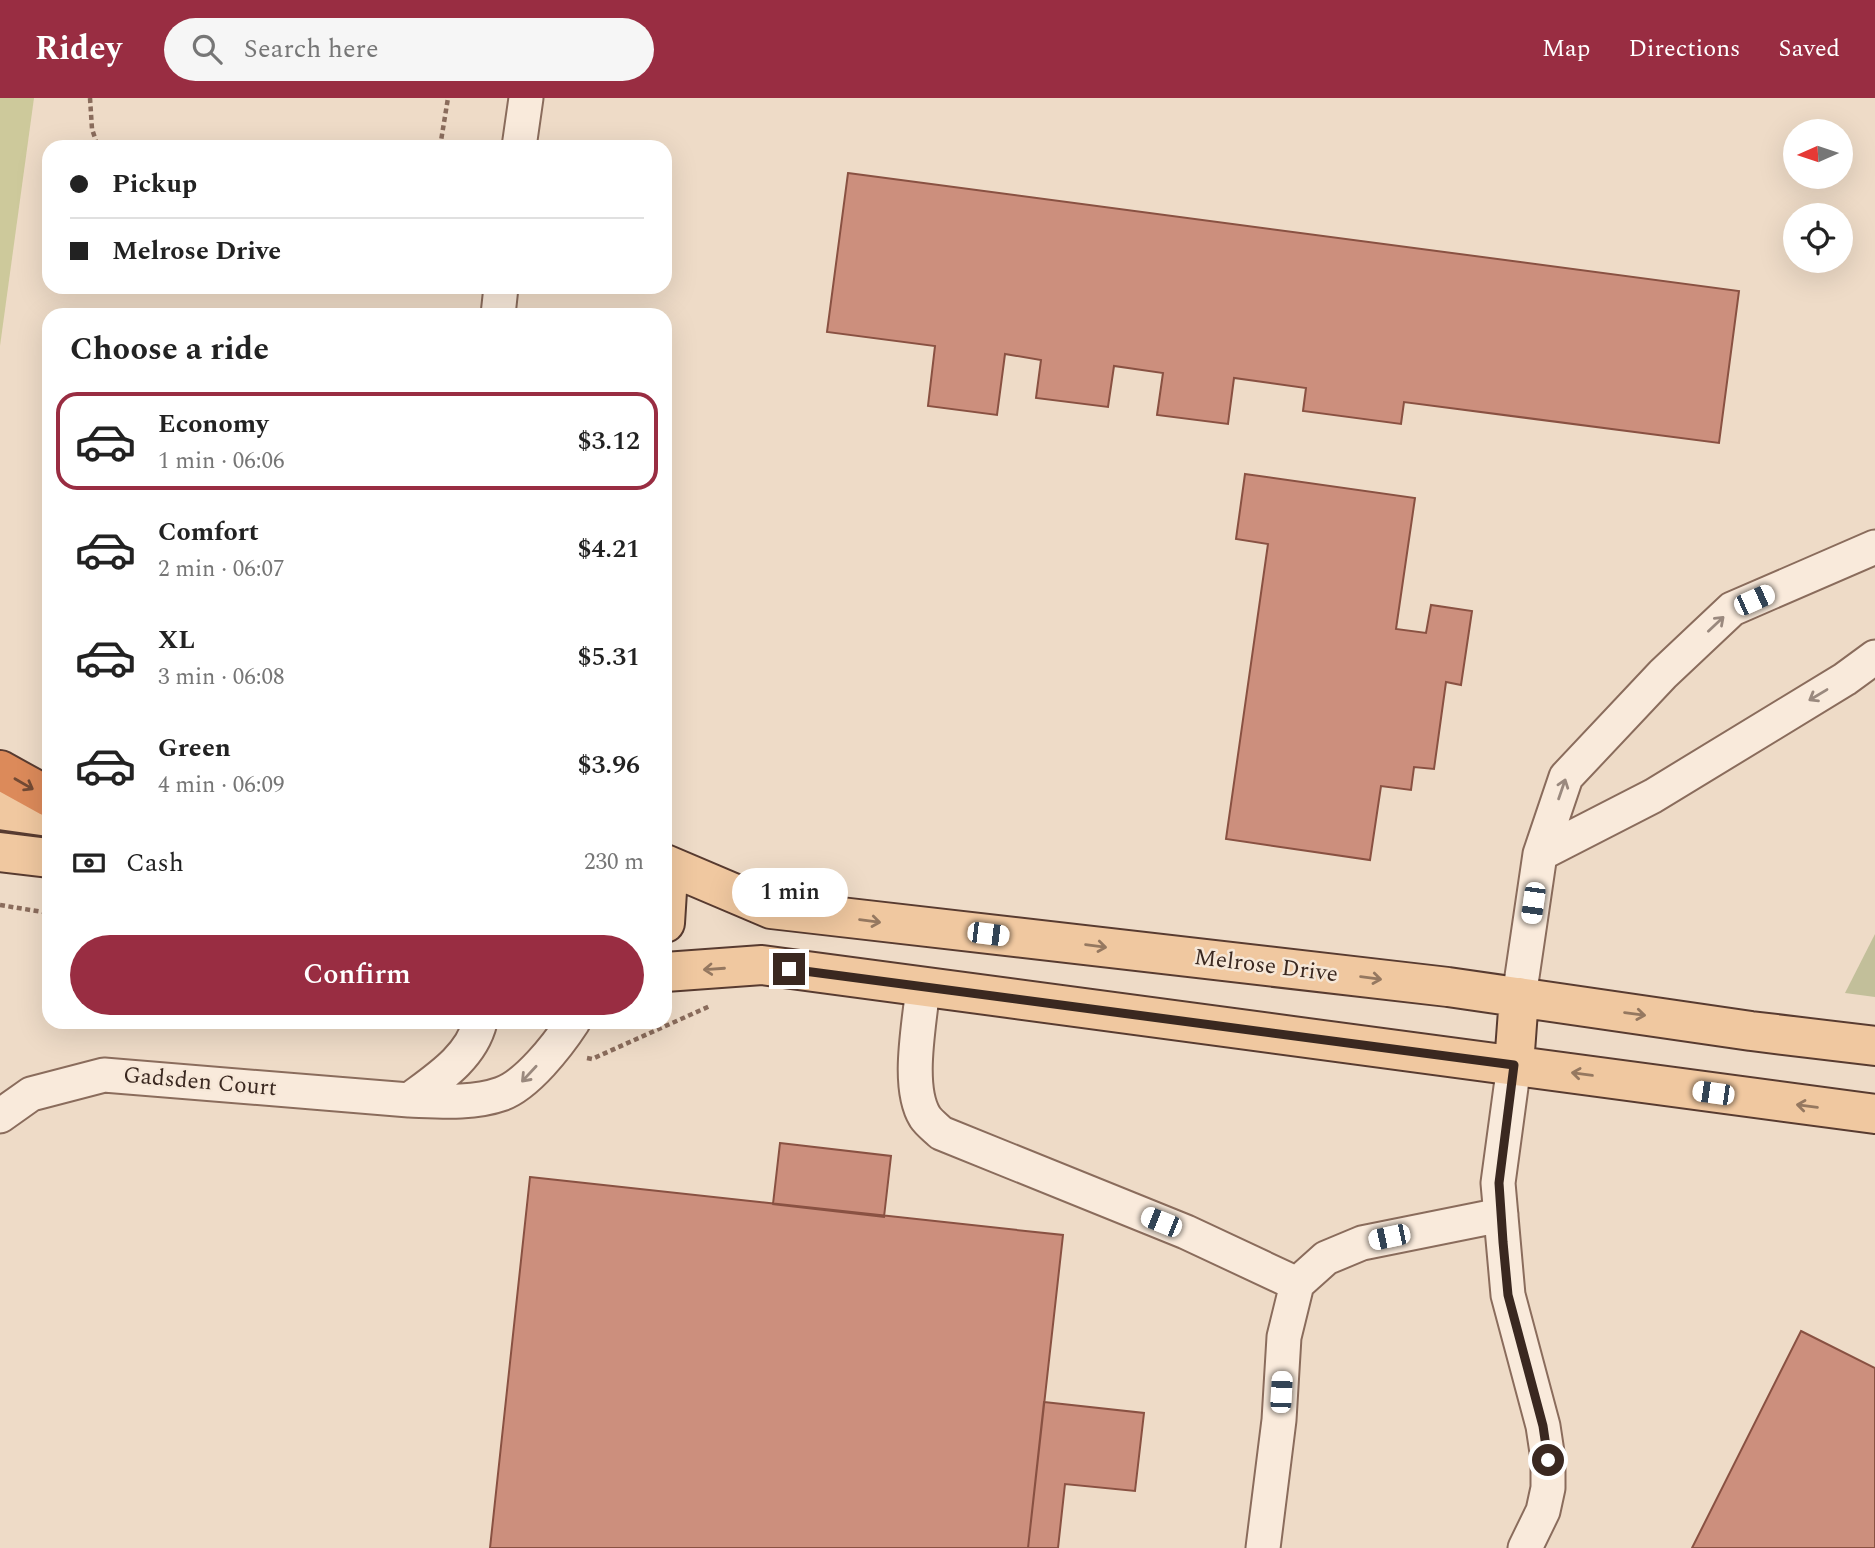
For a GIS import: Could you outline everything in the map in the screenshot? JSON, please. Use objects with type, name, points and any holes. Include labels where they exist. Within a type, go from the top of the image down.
[{"type":"highway","points":[[0,770],[42,793]]},
{"type":"main road","points":[[0,810],[42,816]]},
{"type":"main road","points":[[0,852],[42,857]]},
{"type":"main road","name":"Melrose Drive","points":[[672,867],[771,909],[1406,982],[1875,1046]]},
{"type":"main road","points":[[672,971],[762,965],[1875,1114]]},
{"type":"main road","points":[[1514,1065],[1519,997]]},
{"type":"street","points":[[520,140],[526,98]]},
{"type":"street","points":[[1519,997],[1540,854],[1566,777],[1662,674],[1732,610],[1875,547]]},
{"type":"street","points":[[1540,854],[1653,796],[1875,657]]},
{"type":"street","points":[[923,986],[916,1078],[920,1107],[926,1120],[941,1133],[1185,1232],[1297,1284]]},
{"type":"street","points":[[409,1100],[446,1073],[462,1056],[478,1029]]},
{"type":"street","name":"Gadsden Court","points":[[0,1116],[31,1094],[104,1075],[409,1100],[455,1101],[499,1095],[518,1086],[565,1033]]},
{"type":"street","points":[[1514,1065],[1499,1183],[1501,1215],[1508,1295],[1543,1426],[1548,1460],[1548,1488],[1543,1511],[1525,1548]]},
{"type":"street","points":[[1263,1548],[1279,1420],[1284,1337],[1297,1284],[1325,1258],[1362,1243],[1501,1215]]},
{"type":"path","points":[[90,98],[92,129],[96,140]]},
{"type":"path","points":[[441,140],[449,98]]},
{"type":"path","points":[[0,905],[42,912]]},
{"type":"path","points":[[672,1022],[718,1004]]},
{"type":"path","points":[[565,1033],[592,1059],[657,1029]]},
{"type":"shaded area","points":[[0,98],[34,98],[0,346]]},
{"type":"shaded area","points":[[1875,934],[1875,997],[1845,993]]},
{"type":"building","points":[[848,173],[1739,291],[1719,443],[1404,402],[1401,424],[1303,411],[1306,388],[1234,378],[1228,424],[1157,415],[1163,373],[1114,366],[1108,407],[1036,398],[1041,360],[1005,354],[997,415],[928,406],[935,346],[827,332]]},
{"type":"building","points":[[1245,474],[1415,498],[1396,629],[1426,633],[1431,605],[1472,611],[1461,685],[1446,682],[1434,769],[1414,767],[1411,790],[1381,786],[1370,860],[1226,839],[1268,544],[1236,539]]},
{"type":"building","points":[[780,1143],[891,1156],[884,1217],[773,1204]]},
{"type":"building","points":[[530,1177],[1063,1235],[1028,1548],[490,1548]]},
{"type":"building","points":[[1801,1331],[1875,1368],[1875,1548],[1692,1548]]},
{"type":"building","points":[[1044,1402],[1144,1413],[1135,1491],[1065,1484],[1058,1548],[1028,1548]]},
{"type":"route","points":[[789,969],[1514,1065],[1499,1183],[1503,1242],[1508,1295],[1543,1426],[1548,1460]]}]
